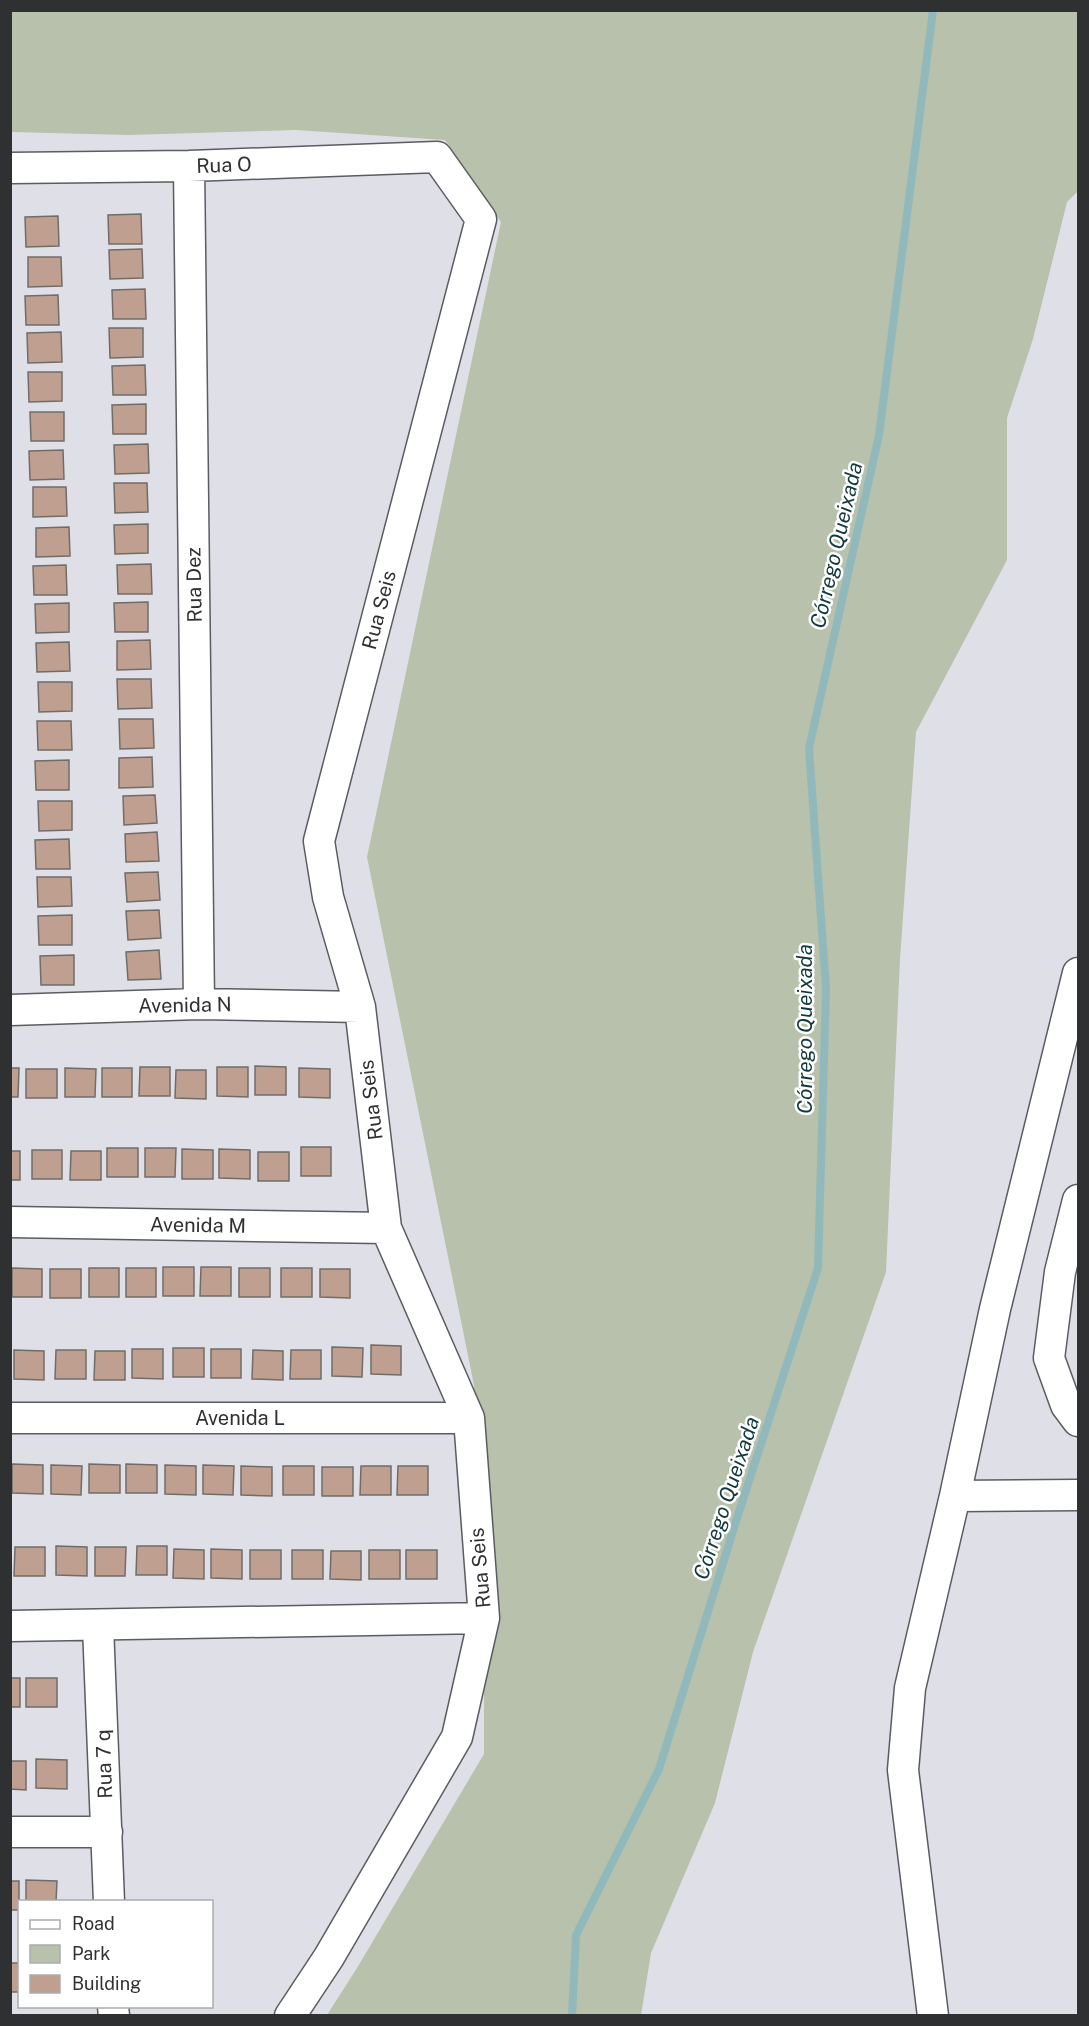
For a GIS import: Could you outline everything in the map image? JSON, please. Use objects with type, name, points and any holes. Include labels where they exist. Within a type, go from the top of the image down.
[{"type":"street","name":"Rua O","points":[[10,168],[189,166],[437,157]]},
{"type":"street","name":"Rua Seis","points":[[291,2016],[329,1957],[458,1737],[484,1618],[469,1418],[386,1228],[360,1007],[328,897],[319,841],[481,219],[437,157]]},
{"type":"street","name":"Rua Dez","points":[[189,166],[199,1004]]},
{"type":"street","points":[[933,2016],[903,1770],[910,1688],[955,1496],[995,1309],[1078,974]]},
{"type":"street","name":"Avenida N","points":[[10,1010],[199,1004],[360,1007]]},
{"type":"street","points":[[1078,1200],[1069,1272],[1048,1358],[1066,1405],[1078,1421]]},
{"type":"street","name":"Avenida M","points":[[10,1221],[386,1228]]},
{"type":"street","name":"Avenida L","points":[[10,1418],[469,1418]]},
{"type":"street","points":[[955,1496],[1078,1495]]},
{"type":"street","points":[[10,1626],[484,1618]]},
{"type":"street","name":"Rua 7 q","points":[[98,1626],[109,1900]]},
{"type":"street","points":[[10,1832],[107,1832]]},
{"type":"green space","points":[[11,11],[1078,11],[1078,191],[1067,202],[1033,339],[1007,418],[1007,560],[916,732],[900,959],[886,1272],[753,1652],[715,1803],[651,1953],[641,2015],[327,2015],[484,1754],[484,1618],[474,1385],[367,857],[501,222],[445,140],[296,130],[128,135],[11,132]]},
{"type":"building","points":[[141,214],[142,244],[109,244],[108,215]]},
{"type":"building","points":[[58,216],[59,246],[26,247],[25,217]]},
{"type":"building","points":[[142,249],[143,278],[110,279],[109,250]]},
{"type":"building","points":[[28,257],[61,257],[62,286],[28,287]]},
{"type":"building","points":[[145,289],[146,319],[113,319],[112,290]]},
{"type":"building","points":[[58,295],[59,325],[26,325],[25,296]]},
{"type":"building","points":[[109,328],[143,328],[143,357],[110,358]]},
{"type":"building","points":[[61,332],[62,362],[28,363],[27,333]]},
{"type":"building","points":[[145,365],[146,395],[113,395],[112,366]]},
{"type":"building","points":[[28,372],[62,372],[62,401],[29,402]]},
{"type":"building","points":[[146,404],[146,434],[113,434],[112,405]]},
{"type":"building","points":[[30,412],[64,412],[64,441],[31,441]]},
{"type":"building","points":[[148,444],[149,473],[115,474],[114,445]]},
{"type":"building","points":[[63,450],[64,479],[30,480],[29,451]]},
{"type":"building","points":[[114,483],[147,483],[148,512],[115,513]]},
{"type":"building","points":[[33,487],[66,487],[67,516],[33,517]]},
{"type":"building","points":[[148,524],[148,553],[115,554],[114,525]]},
{"type":"building","points":[[69,527],[70,556],[36,557],[36,528]]},
{"type":"building","points":[[151,564],[152,594],[118,594],[117,565]]},
{"type":"building","points":[[66,565],[67,595],[34,595],[33,566]]},
{"type":"building","points":[[148,602],[148,632],[115,632],[114,603]]},
{"type":"building","points":[[69,603],[69,632],[36,633],[35,604]]},
{"type":"building","points":[[150,640],[151,669],[117,670],[117,641]]},
{"type":"building","points":[[69,642],[70,671],[37,672],[36,643]]},
{"type":"building","points":[[117,679],[151,679],[152,708],[118,709]]},
{"type":"building","points":[[38,682],[72,682],[72,711],[39,712]]},
{"type":"building","points":[[119,719],[153,719],[154,748],[120,749]]},
{"type":"building","points":[[37,721],[71,721],[72,750],[38,750]]},
{"type":"building","points":[[152,757],[153,787],[119,788],[119,758]]},
{"type":"building","points":[[69,760],[69,790],[36,790],[35,761]]},
{"type":"building","points":[[155,795],[157,823],[124,825],[123,796]]},
{"type":"building","points":[[38,801],[72,801],[72,830],[39,831]]},
{"type":"building","points":[[157,832],[159,861],[126,862],[125,834]]},
{"type":"building","points":[[69,839],[70,869],[36,869],[35,840]]},
{"type":"building","points":[[158,872],[160,900],[127,902],[125,873]]},
{"type":"building","points":[[37,877],[71,877],[72,906],[38,907]]},
{"type":"building","points":[[159,910],[161,938],[128,940],[126,911]]},
{"type":"building","points":[[72,915],[72,945],[39,945],[38,916]]},
{"type":"building","points":[[159,950],[161,979],[128,980],[126,952]]},
{"type":"building","points":[[74,955],[74,985],[41,985],[40,956]]},
{"type":"building","points":[[255,1066],[286,1067],[286,1095],[255,1095]]},
{"type":"building","points":[[140,1067],[170,1067],[170,1096],[139,1096]]},
{"type":"building","points":[[217,1067],[248,1067],[248,1097],[217,1096]]},
{"type":"building","points":[[10,1068],[19,1068],[18,1097],[10,1097]]},
{"type":"building","points":[[65,1068],[96,1069],[95,1097],[65,1097]]},
{"type":"building","points":[[102,1068],[132,1068],[132,1097],[102,1097]]},
{"type":"building","points":[[299,1068],[330,1069],[330,1098],[299,1097]]},
{"type":"building","points":[[26,1069],[57,1069],[57,1098],[26,1098]]},
{"type":"building","points":[[176,1070],[206,1070],[206,1099],[175,1098]]},
{"type":"building","points":[[301,1147],[331,1147],[331,1176],[301,1176]]},
{"type":"building","points":[[107,1148],[138,1148],[138,1177],[107,1177]]},
{"type":"building","points":[[145,1148],[176,1148],[175,1177],[145,1177]]},
{"type":"building","points":[[182,1149],[213,1150],[213,1179],[182,1179]]},
{"type":"building","points":[[219,1149],[250,1150],[250,1179],[219,1178]]},
{"type":"building","points":[[32,1150],[62,1150],[62,1179],[32,1179]]},
{"type":"building","points":[[10,1151],[20,1151],[20,1180],[10,1180]]},
{"type":"building","points":[[71,1151],[101,1151],[101,1180],[70,1180]]},
{"type":"building","points":[[258,1152],[289,1152],[289,1181],[258,1181]]},
{"type":"building","points":[[163,1267],[194,1267],[194,1296],[163,1296]]},
{"type":"building","points":[[201,1267],[231,1267],[231,1296],[200,1296]]},
{"type":"building","points":[[12,1268],[42,1269],[42,1297],[12,1297]]},
{"type":"building","points":[[89,1268],[119,1268],[119,1297],[89,1297]]},
{"type":"building","points":[[126,1268],[156,1268],[156,1297],[126,1297]]},
{"type":"building","points":[[239,1268],[270,1268],[270,1297],[239,1297]]},
{"type":"building","points":[[281,1268],[312,1268],[312,1297],[281,1297]]},
{"type":"building","points":[[50,1269],[81,1269],[81,1298],[50,1298]]},
{"type":"building","points":[[320,1269],[350,1269],[350,1298],[320,1297]]},
{"type":"building","points":[[371,1345],[401,1346],[401,1375],[371,1374]]},
{"type":"building","points":[[332,1347],[363,1348],[362,1377],[332,1376]]},
{"type":"building","points":[[173,1348],[204,1348],[204,1377],[173,1377]]},
{"type":"building","points":[[132,1349],[163,1349],[163,1379],[132,1378]]},
{"type":"building","points":[[211,1349],[241,1349],[241,1378],[211,1378]]},
{"type":"building","points":[[14,1350],[44,1351],[44,1380],[14,1379]]},
{"type":"building","points":[[56,1350],[86,1350],[86,1379],[55,1379]]},
{"type":"building","points":[[253,1350],[283,1351],[283,1380],[252,1379]]},
{"type":"building","points":[[291,1350],[321,1350],[321,1379],[290,1379]]},
{"type":"building","points":[[95,1351],[125,1351],[125,1380],[94,1380]]},
{"type":"building","points":[[12,1464],[43,1465],[43,1494],[12,1493]]},
{"type":"building","points":[[89,1464],[120,1465],[120,1493],[89,1493]]},
{"type":"building","points":[[126,1464],[157,1465],[157,1493],[126,1493]]},
{"type":"building","points":[[51,1465],[82,1466],[81,1495],[51,1494]]},
{"type":"building","points":[[165,1465],[196,1466],[196,1495],[165,1494]]},
{"type":"building","points":[[203,1465],[234,1466],[233,1495],[203,1494]]},
{"type":"building","points":[[241,1466],[272,1467],[272,1496],[241,1495]]},
{"type":"building","points":[[283,1466],[314,1466],[314,1495],[283,1495]]},
{"type":"building","points":[[361,1466],[391,1466],[391,1495],[360,1495]]},
{"type":"building","points":[[398,1466],[428,1466],[428,1495],[397,1495]]},
{"type":"building","points":[[322,1467],[353,1467],[353,1496],[322,1496]]},
{"type":"building","points":[[56,1546],[87,1547],[87,1576],[56,1575]]},
{"type":"building","points":[[137,1546],[167,1546],[167,1575],[136,1575]]},
{"type":"building","points":[[15,1547],[45,1547],[45,1576],[14,1576]]},
{"type":"building","points":[[95,1547],[126,1547],[125,1576],[95,1576]]},
{"type":"building","points":[[174,1549],[204,1550],[204,1579],[173,1578]]},
{"type":"building","points":[[211,1549],[242,1550],[242,1579],[211,1578]]},
{"type":"building","points":[[250,1550],[281,1550],[281,1579],[250,1579]]},
{"type":"building","points":[[292,1550],[323,1550],[323,1579],[292,1579]]},
{"type":"building","points":[[369,1550],[400,1550],[400,1579],[369,1579]]},
{"type":"building","points":[[406,1550],[437,1550],[437,1579],[406,1579]]},
{"type":"building","points":[[331,1551],[361,1551],[361,1580],[330,1579]]},
{"type":"building","points":[[10,1678],[20,1678],[20,1707],[10,1707]]},
{"type":"building","points":[[26,1678],[57,1678],[57,1707],[26,1707]]},
{"type":"building","points":[[36,1759],[67,1760],[67,1789],[36,1788]]},
{"type":"building","points":[[10,1761],[26,1761],[26,1790],[10,1789]]},
{"type":"building","points":[[26,1880],[57,1881],[56,1900],[26,1900]]},
{"type":"building","points":[[10,1881],[19,1881],[18,1910],[10,1910]]},
{"type":"building","points":[[10,1963],[18,1963],[18,1992],[10,1992]]},
{"type":"waterway","name":"Córrego Queixada","points":[[572,2016],[576,1935],[659,1769],[818,1268],[826,989],[809,748],[879,435],[933,10]]}]
